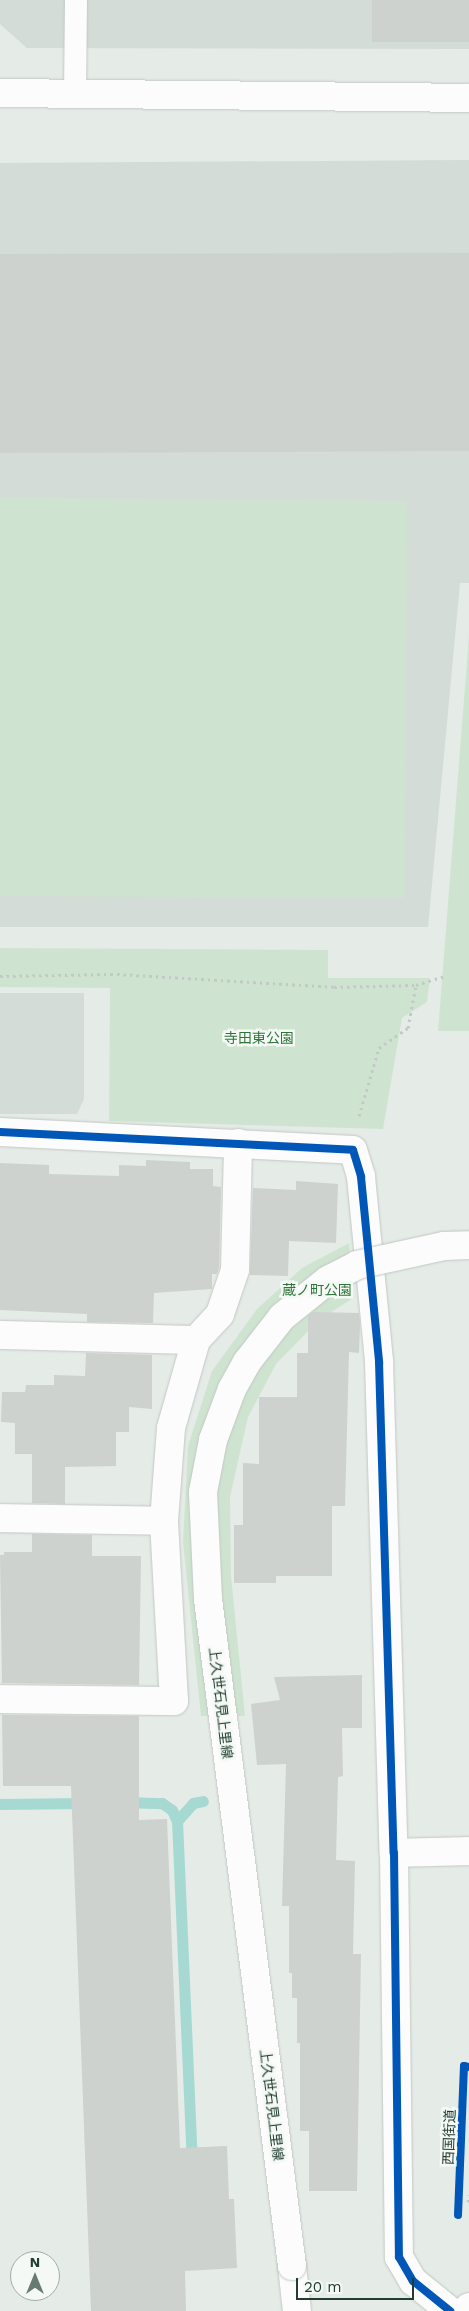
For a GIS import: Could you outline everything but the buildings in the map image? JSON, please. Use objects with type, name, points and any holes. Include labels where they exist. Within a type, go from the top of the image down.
[{"type":"street","points":[[0,93],[469,98]]},
{"type":"street","points":[[0,1132],[352,1150],[361,1176],[376,1304],[394,1853],[399,2257],[413,2281],[450,2311]]},
{"type":"street","points":[[0,1698],[174,1701],[164,1521],[170,1428],[196,1340],[220,1314],[236,1270],[238,1143]]},
{"type":"street","name":"上久世石見上里線","points":[[298,2311],[208,1599],[203,1492],[213,1440],[232,1389],[252,1354],[282,1317],[328,1280],[357,1265],[444,1246],[469,1245]]},
{"type":"street","points":[[0,1335],[196,1340]]},
{"type":"street","points":[[0,1518],[164,1521]]},
{"type":"street","points":[[394,1853],[469,1851]]},
{"type":"street","points":[[466,2311],[469,2307]]},
{"type":"lane","points":[[76,0],[76,95]]},
{"type":"path","points":[[0,976],[117,974],[334,987],[416,985],[446,976]]},
{"type":"path","points":[[352,1150],[356,1125],[379,1048],[408,1028],[416,985]]},
{"type":"path","points":[[459,2195],[459,2205]]},
{"type":"path","points":[[468,2202],[469,2196]]},
{"type":"shaded area","points":[[0,0],[469,0],[469,49],[27,48],[0,24]]},
{"type":"shaded area","points":[[469,160],[469,583],[460,583],[428,927],[0,927],[0,163]]},
{"type":"shaded area","points":[[0,993],[84,993],[84,1099],[77,1114],[0,1114]]},
{"type":"green space","points":[[0,498],[407,501],[405,898],[0,896]]},
{"type":"green space","points":[[469,635],[469,1031],[438,1031]]},
{"type":"green space","name":"寺田東公園","points":[[0,948],[328,950],[328,978],[430,978],[427,1002],[402,1018],[383,1129],[109,1121],[110,988],[0,987]]},
{"type":"green space","name":"蔵ノ町公園","points":[[349,1243],[353,1298],[319,1320],[276,1364],[248,1417],[230,1497],[231,1576],[245,1716],[201,1716],[183,1542],[188,1446],[212,1371],[257,1309],[302,1268]]},
{"type":"waterway","points":[[177,1821],[193,1803],[203,1801]]},
{"type":"waterway","points":[[124,1802],[162,1803],[172,1810],[177,1821],[192,2163]]},
{"type":"waterway","points":[[0,1804],[86,1803]]},
{"type":"cycle path","points":[[0,1132],[353,1150],[361,1177],[379,1362],[394,1853],[399,2257],[413,2281],[450,2311]]},
{"type":"cycle path","name":"西国街道","points":[[458,2215],[464,2066],[469,2067]]}]
